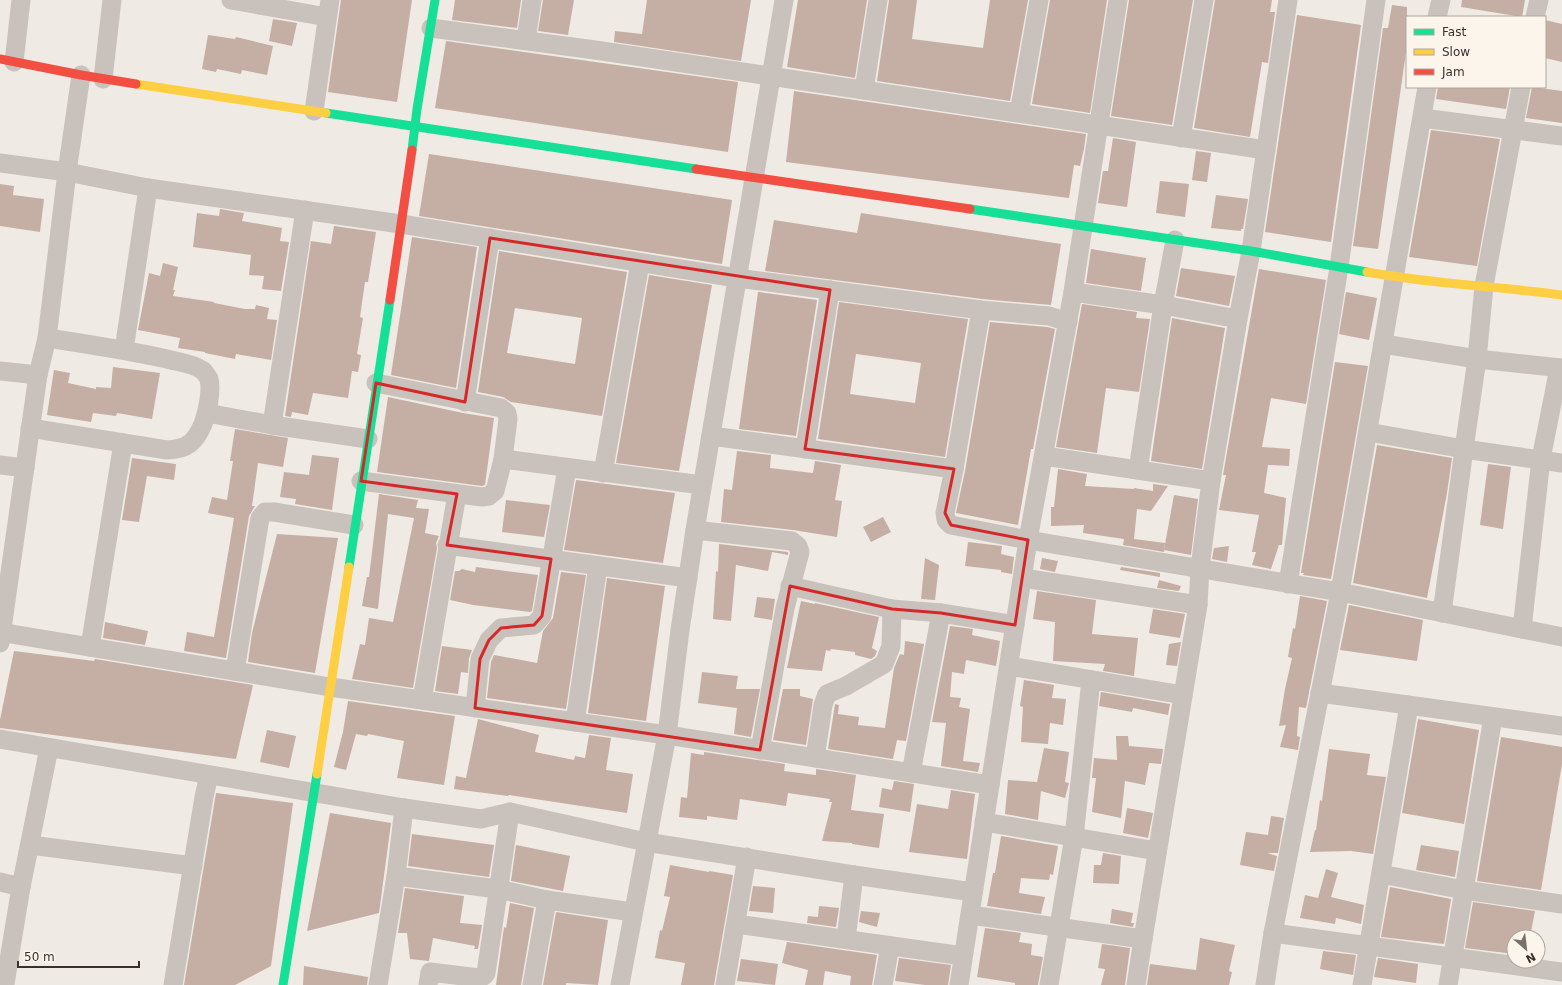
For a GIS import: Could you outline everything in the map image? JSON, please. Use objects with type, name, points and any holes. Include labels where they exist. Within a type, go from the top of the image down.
[{"type":"street","points":[[21,0],[7,61],[81,75],[416,127],[1251,251],[1395,276],[1562,295]]},
{"type":"street","points":[[103,78],[112,0]]},
{"type":"street","points":[[231,0],[328,8],[314,111]]},
{"type":"street","points":[[283,985],[314,793],[416,127],[417,109],[435,0]]},
{"type":"street","points":[[526,40],[532,0]]},
{"type":"street","points":[[620,985],[667,735],[702,485],[784,0]]},
{"type":"street","points":[[864,90],[878,0]]},
{"type":"street","points":[[1019,113],[1039,0]]},
{"type":"street","points":[[959,985],[1028,540],[1073,292],[1118,0]]},
{"type":"street","points":[[1182,138],[1204,0]]},
{"type":"street","points":[[1136,985],[1198,605],[1200,568],[1211,481],[1251,251],[1288,0]]},
{"type":"street","points":[[1288,584],[1339,267],[1376,0]]},
{"type":"street","points":[[1438,16],[1441,0]]},
{"type":"street","points":[[1536,16],[1539,0]]},
{"type":"street","points":[[430,28],[526,40],[1266,150]]},
{"type":"street","points":[[81,75],[67,172],[47,338],[38,375],[0,636],[90,647],[330,687],[667,735],[990,785]]},
{"type":"street","points":[[1265,985],[1273,933],[1340,592],[1427,88]]},
{"type":"street","points":[[1442,613],[1477,359],[1484,286],[1521,88]]},
{"type":"street","points":[[1422,118],[1562,136]]},
{"type":"street","points":[[0,163],[67,172],[148,188],[401,224],[737,278],[981,310],[1049,316],[1068,322]]},
{"type":"street","points":[[124,350],[148,188]]},
{"type":"street","points":[[272,425],[305,210]]},
{"type":"street","points":[[465,402],[490,238]]},
{"type":"street","points":[[1138,470],[1163,305],[1175,240]]},
{"type":"street","points":[[603,473],[640,263]]},
{"type":"street","points":[[805,449],[830,290]]},
{"type":"street","points":[[1073,292],[1163,305],[1238,319]]},
{"type":"street","points":[[981,310],[954,469],[945,512],[946,520],[951,525],[1028,540],[1340,592],[1562,637]]},
{"type":"street","points":[[30,428],[167,450],[180,450],[192,442],[200,430],[207,413],[210,388],[208,379],[202,370],[190,364],[124,350],[47,338]]},
{"type":"street","points":[[1383,344],[1477,359],[1560,368],[1541,459],[1522,629]]},
{"type":"street","points":[[0,371],[38,375]]},
{"type":"street","points":[[361,481],[482,497],[489,496],[495,491],[503,459],[508,419],[507,413],[501,408],[376,383]]},
{"type":"street","points":[[207,413],[272,425],[368,439]]},
{"type":"street","points":[[1368,432],[1464,449],[1562,463]]},
{"type":"street","points":[[711,436],[954,469]]},
{"type":"street","points":[[90,647],[123,443]]},
{"type":"street","points":[[1044,456],[1211,481]]},
{"type":"street","points":[[503,459],[702,485]]},
{"type":"street","points":[[0,465],[25,468]]},
{"type":"street","points":[[475,708],[480,659],[488,640],[501,628],[534,625],[542,616],[567,468]]},
{"type":"street","points":[[422,700],[447,545],[457,494]]},
{"type":"street","points":[[236,671],[260,518],[265,512],[274,512],[354,525]]},
{"type":"street","points":[[695,530],[792,541],[798,546],[800,552],[790,586],[760,750]]},
{"type":"street","points":[[447,545],[688,578]]},
{"type":"street","points":[[575,722],[598,566]]},
{"type":"street","points":[[1022,578],[1198,605]]},
{"type":"street","points":[[790,586],[892,609],[941,613],[1015,624]]},
{"type":"street","points":[[815,758],[823,705],[827,694],[846,686],[884,664],[891,646],[892,609]]},
{"type":"street","points":[[911,773],[941,613]]},
{"type":"street","points":[[1009,666],[1183,695]]},
{"type":"street","points":[[1050,985],[1058,927],[1074,837],[1091,680]]},
{"type":"street","points":[[1320,693],[1562,726]]},
{"type":"street","points":[[1362,985],[1409,705]]},
{"type":"street","points":[[1448,985],[1493,717]]},
{"type":"street","points":[[0,739],[404,808],[481,819],[510,812],[646,842],[973,892]]},
{"type":"street","points":[[5,984],[5,946],[21,887],[49,748]]},
{"type":"street","points":[[173,985],[204,797],[209,775]]},
{"type":"street","points":[[378,985],[396,876],[404,808]]},
{"type":"street","points":[[428,985],[430,972],[479,978],[484,976],[489,956],[510,812]]},
{"type":"street","points":[[984,822],[1157,851]]},
{"type":"street","points":[[30,845],[193,866]]},
{"type":"street","points":[[725,985],[747,857]]},
{"type":"street","points":[[1381,874],[1464,890],[1562,904]]},
{"type":"street","points":[[846,939],[854,875]]},
{"type":"street","points":[[396,876],[498,889],[546,900],[633,912]]},
{"type":"street","points":[[0,882],[21,887]]},
{"type":"street","points":[[532,985],[546,900]]},
{"type":"street","points":[[970,914],[1143,939]]},
{"type":"street","points":[[736,924],[964,956]]},
{"type":"street","points":[[1273,933],[1560,972]]},
{"type":"street","points":[[883,985],[890,946]]},
{"type":"highlighted area","points":[[490,238],[830,290],[805,449],[954,469],[945,513],[951,525],[1028,540],[1015,625],[941,613],[892,609],[790,586],[760,750],[475,708],[480,659],[489,640],[501,628],[534,625],[542,616],[551,559],[447,545],[457,494],[361,481],[376,383],[465,402]]},
{"type":"building","points":[[341,0],[412,0],[397,102],[328,92]]},
{"type":"building","points":[[455,0],[521,0],[517,28],[452,20]]},
{"type":"building","points":[[543,0],[574,0],[568,35],[538,31]]},
{"type":"building","points":[[647,0],[751,0],[741,61],[614,42],[615,31],[642,34]]},
{"type":"building","points":[[798,0],[867,0],[855,78],[787,67]]},
{"type":"building","points":[[889,0],[917,0],[912,39],[983,48],[990,0],[1028,0],[1010,101],[877,81]]},
{"type":"building","points":[[1050,0],[1107,0],[1090,113],[1032,104]]},
{"type":"building","points":[[1129,0],[1193,0],[1172,125],[1111,116]]},
{"type":"building","points":[[1215,0],[1272,0],[1270,12],[1275,12],[1268,63],[1262,62],[1250,137],[1194,128]]},
{"type":"building","points":[[1462,0],[1525,0],[1522,16],[1461,7]]},
{"type":"building","points":[[1392,5],[1407,7],[1406,52],[1378,249],[1353,246],[1383,28],[1388,28]]},
{"type":"building","points":[[1297,15],[1361,25],[1331,242],[1265,232]]},
{"type":"building","points":[[273,19],[297,23],[292,46],[269,41]]},
{"type":"building","points":[[1546,20],[1562,24],[1562,62],[1546,58]]},
{"type":"building","points":[[208,35],[235,39],[236,37],[273,46],[267,75],[242,70],[241,74],[217,69],[216,72],[202,69]]},
{"type":"building","points":[[446,41],[738,82],[728,152],[435,108]]},
{"type":"building","points":[[1438,88],[1510,88],[1506,109],[1436,99]]},
{"type":"building","points":[[1532,88],[1562,91],[1562,123],[1526,118]]},
{"type":"building","points":[[794,91],[1086,134],[1084,149],[1080,166],[1074,165],[1069,198],[786,162]]},
{"type":"building","points":[[1431,130],[1500,139],[1477,266],[1409,257]]},
{"type":"building","points":[[1113,138],[1136,142],[1127,207],[1098,203],[1103,171],[1108,171]]},
{"type":"building","points":[[1196,151],[1211,153],[1207,182],[1192,180]]},
{"type":"building","points":[[429,154],[732,200],[722,264],[419,216]]},
{"type":"building","points":[[1160,181],[1189,184],[1185,217],[1156,213]]},
{"type":"building","points":[[0,184],[14,186],[13,195],[44,199],[40,232],[0,226]]},
{"type":"building","points":[[1216,195],[1248,199],[1243,229],[1241,229],[1241,231],[1211,228]]},
{"type":"building","points":[[220,209],[244,213],[242,221],[282,228],[280,241],[289,242],[281,291],[262,289],[264,276],[249,275],[251,255],[193,247],[197,213],[219,216]]},
{"type":"building","points":[[861,213],[1061,244],[1051,305],[982,299],[765,271],[774,220],[857,233]]},
{"type":"building","points":[[334,226],[376,232],[368,282],[365,282],[360,317],[363,318],[357,354],[361,355],[358,372],[352,371],[348,398],[313,393],[308,415],[292,412],[291,417],[285,416],[311,241],[331,244]]},
{"type":"building","points":[[412,237],[477,247],[456,388],[391,375]]},
{"type":"building","points":[[1091,249],[1146,258],[1141,291],[1086,283]]},
{"type":"building","points":[[499,251],[627,272],[602,416],[511,402],[503,397],[478,392]],"holes":[[[515,308],[582,318],[575,364],[507,353]]]},
{"type":"building","points":[[163,263],[178,267],[173,296],[214,302],[245,309],[255,309],[256,305],[269,308],[267,319],[277,320],[271,360],[236,354],[235,359],[178,348],[180,338],[138,330],[149,273],[160,276]]},
{"type":"building","points":[[1181,268],[1235,276],[1229,306],[1176,296]]},
{"type":"building","points":[[1259,269],[1326,280],[1306,404],[1271,398],[1262,447],[1290,449],[1289,466],[1268,465],[1264,493],[1286,498],[1282,545],[1279,545],[1271,569],[1252,565],[1256,552],[1252,552],[1259,515],[1219,510],[1226,475],[1223,475]]},
{"type":"building","points":[[649,275],[712,285],[679,471],[616,463]]},
{"type":"building","points":[[758,292],[817,300],[796,436],[739,429]]},
{"type":"building","points":[[1346,292],[1377,298],[1369,340],[1339,334]]},
{"type":"building","points":[[839,302],[968,319],[945,457],[818,439]],"holes":[[[856,354],[921,363],[915,403],[850,394]]]},
{"type":"building","points":[[1082,304],[1137,312],[1136,318],[1150,319],[1139,392],[1106,388],[1097,453],[1056,447]]},
{"type":"building","points":[[1172,318],[1225,328],[1202,469],[1151,461]]},
{"type":"building","points":[[990,322],[1055,329],[1033,449],[1031,449],[1018,525],[956,513],[965,471]]},
{"type":"building","points":[[1335,362],[1368,366],[1331,579],[1303,575],[1304,573],[1301,573]]},
{"type":"building","points":[[113,367],[160,373],[152,419],[117,413],[116,416],[93,413],[91,422],[47,415],[54,370],[70,373],[68,383],[96,389],[96,387],[111,388]]},
{"type":"building","points":[[388,397],[494,418],[485,485],[482,486],[377,472]]},
{"type":"building","points":[[235,429],[288,438],[283,467],[258,463],[252,506],[255,506],[249,516],[226,658],[184,651],[187,632],[214,637],[234,518],[208,513],[212,497],[227,500],[233,461],[230,461]]},
{"type":"building","points":[[1377,445],[1452,458],[1447,493],[1427,598],[1353,583]]},
{"type":"building","points":[[737,451],[771,455],[770,468],[813,473],[815,461],[841,465],[835,500],[842,501],[837,537],[793,530],[721,522],[724,489],[732,490]]},
{"type":"building","points":[[312,455],[339,458],[332,510],[295,504],[296,499],[280,497],[284,472],[309,475]]},
{"type":"building","points":[[132,458],[176,464],[174,480],[147,476],[139,522],[122,520]]},
{"type":"building","points":[[1488,464],[1511,467],[1503,529],[1480,525]]},
{"type":"building","points":[[1058,469],[1087,474],[1085,486],[1134,488],[1153,491],[1153,484],[1168,486],[1151,511],[1137,509],[1134,539],[1165,543],[1164,552],[1123,545],[1124,539],[1083,533],[1084,525],[1051,526],[1051,507],[1054,507]]},
{"type":"building","points":[[576,480],[675,493],[663,563],[564,550]]},
{"type":"building","points":[[379,494],[418,500],[416,508],[429,509],[425,533],[439,536],[436,543],[437,548],[413,688],[352,679],[360,644],[365,645],[369,618],[393,622],[414,518],[388,514],[378,609],[362,606],[367,577],[369,577]]},
{"type":"building","points":[[1174,495],[1198,499],[1191,555],[1164,550]]},
{"type":"building","points":[[506,500],[550,505],[544,537],[502,532]]},
{"type":"building","points":[[883,517],[891,532],[871,542],[863,527]]},
{"type":"building","points":[[277,534],[338,538],[315,673],[248,662],[252,633]]},
{"type":"building","points":[[968,542],[1002,546],[1001,554],[1014,557],[1012,574],[1001,572],[1001,570],[965,566]]},
{"type":"building","points":[[719,544],[788,552],[788,555],[772,552],[768,571],[736,565],[731,621],[713,619],[716,571],[718,572]]},
{"type":"building","points":[[1229,546],[1227,562],[1212,559],[1214,548]]},
{"type":"building","points":[[925,558],[939,565],[935,600],[921,599]]},
{"type":"building","points":[[1042,558],[1058,561],[1055,572],[1040,569]]},
{"type":"building","points":[[476,567],[538,575],[532,611],[473,605],[450,600],[455,571],[462,569],[475,572]]},
{"type":"building","points":[[1121,567],[1160,573],[1160,577],[1120,570]]},
{"type":"building","points":[[561,572],[586,575],[566,709],[487,698],[491,662],[494,655],[537,663],[543,631],[553,618]]},
{"type":"building","points":[[607,578],[665,586],[646,721],[588,713]]},
{"type":"building","points":[[1159,580],[1181,586],[1179,591],[1157,588]]},
{"type":"building","points":[[1037,591],[1096,600],[1092,634],[1138,638],[1134,676],[1103,671],[1105,664],[1053,661],[1055,622],[1033,619]]},
{"type":"building","points":[[1300,596],[1327,601],[1306,708],[1299,707],[1297,736],[1300,737],[1298,750],[1280,747],[1286,725],[1279,726],[1292,658],[1288,657],[1293,628],[1295,629]]},
{"type":"building","points":[[757,597],[775,599],[772,620],[754,617]]},
{"type":"building","points":[[801,601],[879,617],[872,648],[877,651],[875,656],[871,659],[855,655],[855,652],[831,649],[830,651],[826,650],[822,671],[787,668]]},
{"type":"building","points":[[1349,605],[1423,620],[1417,661],[1340,650]]},
{"type":"building","points":[[1153,609],[1185,614],[1180,638],[1149,633]]},
{"type":"building","points":[[105,622],[148,631],[145,645],[103,638]]},
{"type":"building","points":[[950,626],[973,629],[972,635],[1000,641],[996,666],[966,660],[964,674],[952,672],[950,697],[961,698],[959,707],[970,709],[963,761],[980,763],[978,772],[941,766],[946,723],[932,722]]},
{"type":"building","points":[[905,641],[924,644],[906,741],[897,740],[893,759],[828,749],[835,704],[839,705],[838,714],[859,717],[858,725],[885,728],[894,668],[900,654],[904,655]]},
{"type":"building","points":[[1181,642],[1177,666],[1166,665],[1169,644]]},
{"type":"building","points":[[442,646],[472,650],[469,658],[468,673],[461,672],[458,694],[435,691]]},
{"type":"building","points":[[14,651],[94,661],[95,659],[253,685],[236,759],[0,728],[0,720]]},
{"type":"building","points":[[702,672],[738,676],[736,689],[760,689],[751,737],[734,734],[737,708],[698,703]]},
{"type":"building","points":[[1024,680],[1054,685],[1052,698],[1066,699],[1063,725],[1050,723],[1048,744],[1021,742],[1023,707],[1020,706]]},
{"type":"building","points":[[783,689],[800,689],[800,696],[813,699],[806,745],[773,740]]},
{"type":"building","points":[[1101,692],[1170,704],[1168,715],[1133,708],[1132,712],[1099,706]]},
{"type":"building","points":[[348,701],[455,716],[444,785],[397,778],[404,741],[368,734],[367,736],[356,734],[346,770],[334,767],[343,732]]},
{"type":"building","points":[[478,719],[539,735],[535,752],[574,760],[575,756],[585,758],[589,735],[611,738],[606,770],[633,774],[627,813],[509,795],[454,789],[456,776],[466,778]]},
{"type":"building","points":[[1418,719],[1479,730],[1464,824],[1402,813]]},
{"type":"building","points":[[267,730],[296,736],[289,768],[260,762]]},
{"type":"building","points":[[1116,736],[1128,736],[1129,746],[1163,749],[1161,764],[1149,763],[1145,785],[1125,781],[1121,818],[1092,812],[1096,778],[1092,778],[1094,758],[1117,760]]},
{"type":"building","points":[[1501,737],[1562,747],[1562,764],[1541,890],[1477,881]]},
{"type":"building","points":[[1044,748],[1069,752],[1065,782],[1069,783],[1065,798],[1041,791],[1038,820],[1005,814],[1008,780],[1037,782]]},
{"type":"building","points":[[1329,749],[1370,754],[1367,775],[1386,777],[1373,854],[1351,851],[1310,852],[1316,830],[1320,800],[1322,801]]},
{"type":"building","points":[[704,752],[785,764],[784,771],[816,775],[816,769],[856,775],[851,810],[884,814],[879,848],[852,843],[822,841],[832,802],[829,802],[830,799],[788,793],[786,806],[740,799],[737,820],[707,816],[707,820],[679,817],[681,797],[687,798],[691,753],[704,755]]},
{"type":"building","points":[[894,781],[914,784],[910,812],[879,807],[882,788],[892,790]]},
{"type":"building","points":[[951,790],[975,794],[967,859],[909,852],[917,804],[948,809]]},
{"type":"building","points":[[216,793],[293,803],[271,966],[235,985],[184,985]]},
{"type":"building","points":[[1127,808],[1153,813],[1148,838],[1123,833]]},
{"type":"building","points":[[330,813],[391,823],[379,913],[307,931]]},
{"type":"building","points":[[1271,816],[1284,818],[1278,853],[1267,853],[1277,856],[1274,871],[1240,865],[1246,832],[1268,835]]},
{"type":"building","points":[[412,834],[494,845],[489,877],[408,866]]},
{"type":"building","points":[[1001,836],[1058,846],[1053,875],[1050,874],[1049,880],[1021,878],[1019,893],[1045,897],[1041,914],[987,906],[993,873],[995,873]]},
{"type":"building","points":[[516,845],[570,856],[563,891],[511,881]]},
{"type":"building","points":[[1421,845],[1459,851],[1455,877],[1416,870]]},
{"type":"building","points":[[1103,853],[1121,856],[1119,884],[1093,883],[1094,865],[1101,865]]},
{"type":"building","points":[[670,865],[733,875],[714,985],[681,985],[685,963],[655,958],[660,930],[662,931],[670,897],[664,896]]},
{"type":"building","points":[[1326,869],[1338,873],[1331,897],[1364,905],[1361,924],[1336,918],[1335,924],[1300,918],[1305,895],[1318,898]]},
{"type":"building","points":[[753,886],[775,888],[773,913],[749,911]]},
{"type":"building","points":[[1390,887],[1451,899],[1444,944],[1381,937]]},
{"type":"building","points":[[405,888],[464,896],[460,923],[482,925],[478,949],[474,949],[475,946],[433,938],[429,961],[410,959],[407,933],[398,933]]},
{"type":"building","points":[[1473,902],[1535,911],[1532,929],[1506,929],[1506,953],[1465,948]]},
{"type":"building","points":[[510,903],[534,908],[521,985],[496,985],[504,927],[506,928]]},
{"type":"building","points":[[819,906],[839,908],[836,927],[807,923],[808,916],[818,917]]},
{"type":"building","points":[[1112,909],[1133,913],[1131,923],[1134,923],[1133,927],[1110,923]]},
{"type":"building","points":[[861,911],[880,913],[877,927],[859,922]]},
{"type":"building","points":[[556,912],[608,920],[598,985],[566,983],[566,985],[543,985]]},
{"type":"building","points":[[985,928],[1021,933],[1019,942],[1032,944],[1031,955],[1043,957],[1038,985],[1015,985],[1015,983],[977,977]]},
{"type":"building","points":[[1200,938],[1235,945],[1229,971],[1232,972],[1229,985],[1147,985],[1150,964],[1196,970]]},
{"type":"building","points":[[787,942],[877,955],[872,985],[850,985],[851,976],[825,971],[823,985],[805,985],[808,970],[782,963]]},
{"type":"building","points":[[1102,944],[1130,948],[1125,985],[1101,985],[1105,969],[1098,968]]},
{"type":"building","points":[[1323,951],[1356,955],[1353,975],[1320,969]]},
{"type":"building","points":[[899,958],[951,965],[948,985],[925,985],[895,981]]},
{"type":"building","points":[[1378,958],[1418,964],[1416,983],[1374,977]]},
{"type":"building","points":[[741,959],[778,964],[775,985],[737,981]]},
{"type":"building","points":[[304,966],[368,977],[367,985],[303,985]]},
{"type":"traffic: fast","points":[[412,150],[417,109],[435,0]]},
{"type":"traffic: fast","points":[[326,113],[696,169]]},
{"type":"traffic: fast","points":[[970,209],[1251,251],[1367,272]]},
{"type":"traffic: fast","points":[[349,567],[390,300]]},
{"type":"traffic: fast","points":[[283,985],[317,774]]},
{"type":"traffic: slow","points":[[136,84],[326,113]]},
{"type":"traffic: slow","points":[[1367,272],[1440,282],[1562,295]]},
{"type":"traffic: slow","points":[[317,774],[349,567]]},
{"type":"traffic: jam","points":[[0,59],[136,84]]},
{"type":"traffic: jam","points":[[390,300],[412,150]]},
{"type":"traffic: jam","points":[[696,169],[970,209]]}]
